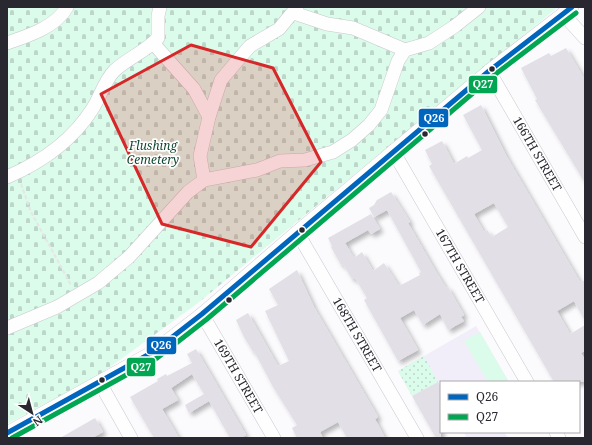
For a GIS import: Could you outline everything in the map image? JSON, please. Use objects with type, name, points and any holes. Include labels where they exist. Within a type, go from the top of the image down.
[{"type":"street","points":[[7,43],[36,32],[63,15],[67,7]]},
{"type":"street","points":[[10,175],[27,169],[58,147],[80,128],[94,107],[113,72],[158,38],[158,16],[160,7]]},
{"type":"street","points":[[204,180],[200,156],[209,117],[221,80],[250,46],[279,30],[296,10],[327,24],[353,28],[405,50],[429,43],[455,26],[479,7]]},
{"type":"street","points":[[7,433],[100,383],[153,352],[202,314],[489,71],[567,10],[585,38]]},
{"type":"street","points":[[153,43],[194,89],[209,117]]},
{"type":"street","points":[[7,328],[57,307],[98,283],[129,257],[188,192],[204,180],[257,170],[280,161],[305,160],[333,152],[352,140],[369,125],[381,110],[398,62],[405,50]]},
{"type":"street","name":"166TH STREET","points":[[489,71],[585,237]]},
{"type":"street","name":"167TH STREET","points":[[393,151],[526,381]]},
{"type":"street","name":"168TH STREET","points":[[297,232],[416,438]]},
{"type":"street","name":"169TH STREET","points":[[202,314],[274,438]]},
{"type":"street","points":[[100,383],[131,438]]},
{"type":"path","points":[[10,175],[77,296]]},
{"type":"highlighted area","points":[[191,45],[273,68],[321,162],[251,247],[162,224],[101,94]]},
{"type":"shaded area","points":[[476,326],[508,381],[440,381],[440,385],[438,382],[412,396],[398,371]]},
{"type":"shaded area","points":[[464,433],[505,433],[508,438],[467,438]]},
{"type":"green space","name":"Flushing Cemetery","points":[[7,7],[558,7],[198,303],[95,378],[7,424]]},
{"type":"green space","points":[[480,332],[507,379],[504,381],[487,381],[464,341]]},
{"type":"green space","points":[[424,356],[438,382],[412,396],[398,371]]},
{"type":"building","points":[[566,48],[585,80],[585,183],[535,100],[537,99],[521,68],[549,53],[551,56]]},
{"type":"building","points":[[481,105],[507,157],[580,282],[585,280],[585,321],[574,301],[557,311],[570,334],[585,325],[585,351],[581,353],[585,360],[585,382],[553,381],[429,166],[432,164],[425,150],[442,141],[454,164],[467,156],[468,158],[482,150],[463,115]],"holes":[[[494,203],[508,227],[492,237],[487,230],[484,232],[474,214]]]},
{"type":"building","points":[[391,192],[410,222],[408,223],[435,270],[446,288],[448,287],[464,315],[461,317],[464,321],[448,330],[440,314],[423,325],[414,310],[400,318],[418,350],[398,361],[364,300],[367,298],[355,278],[352,279],[343,264],[341,265],[331,247],[332,246],[328,238],[371,214],[380,229],[371,234],[368,230],[345,243],[354,258],[362,252],[373,271],[384,263],[399,286],[420,275],[419,273],[421,272],[387,210],[374,217],[369,208],[374,205],[377,200]]},
{"type":"building","points":[[297,270],[314,307],[378,417],[375,419],[385,438],[347,438],[338,422],[320,432],[323,438],[297,438],[292,428],[297,425],[273,387],[254,351],[253,352],[244,337],[236,320],[248,313],[278,366],[289,361],[265,311],[278,305],[269,289]]},
{"type":"building","points":[[196,349],[246,435],[241,438],[230,438],[209,401],[189,413],[185,405],[204,394],[192,374],[171,388],[178,400],[162,409],[179,438],[154,438],[130,397],[158,381],[157,379],[166,374],[167,376],[192,363],[187,354]]},
{"type":"building","points":[[438,382],[440,385],[441,438],[436,438],[412,396]]},
{"type":"building","points":[[95,418],[103,432],[92,438],[60,438]]},
{"type":"transit line","name":"Q26","points":[[7,433],[153,352],[202,314],[489,71],[572,7]]},
{"type":"transit line","name":"Q27","points":[[12,438],[157,358],[207,319],[493,76],[576,13]]}]
